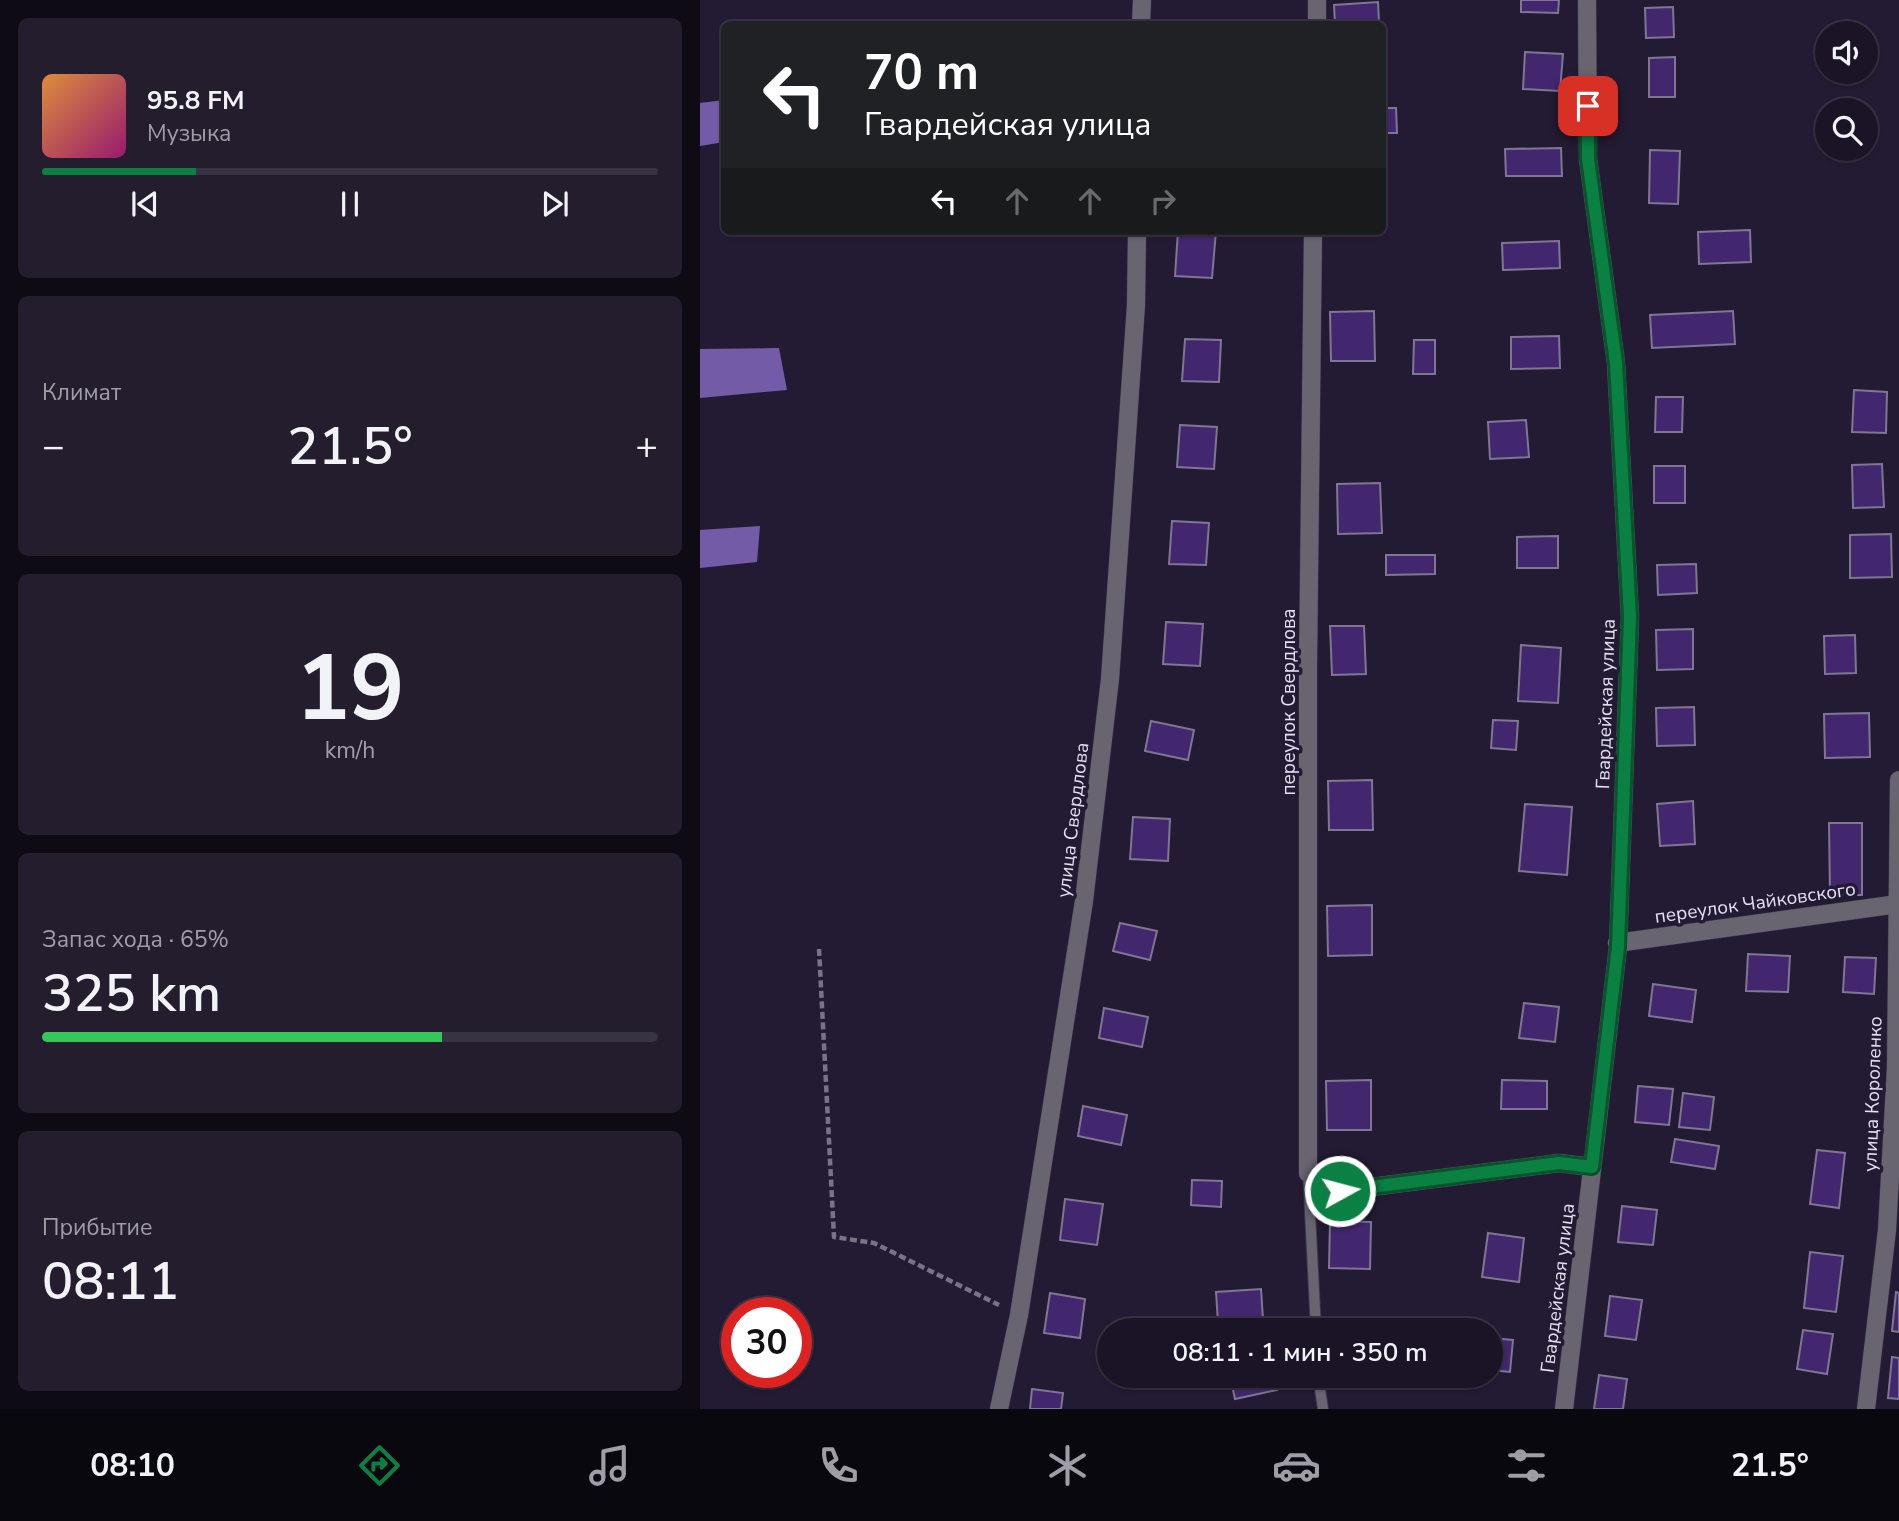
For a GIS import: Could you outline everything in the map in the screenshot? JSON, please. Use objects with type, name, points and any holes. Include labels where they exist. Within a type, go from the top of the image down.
[{"type":"street","points":[[1141,21],[1142,0]]},
{"type":"street","points":[[1317,0],[1317,21]]},
{"type":"street","name":"Гвардейская улица","points":[[1564,1409],[1618,943],[1630,617],[1616,363],[1588,159],[1587,0]]},
{"type":"street","name":"улица Свердлова","points":[[999,1409],[1019,1315],[1084,901],[1110,679],[1136,305],[1138,235]]},
{"type":"street","name":"переулок Свердлова","points":[[1308,1173],[1308,666],[1313,235]]},
{"type":"street","name":"улица Короленко","points":[[1866,1409],[1886,1230],[1896,1067],[1899,780]]},
{"type":"street","name":"переулок Чайковского","points":[[1618,943],[1898,904]]},
{"type":"street","points":[[1308,1173],[1340,1191],[1559,1163],[1592,1167]]},
{"type":"lane","points":[[1308,1173],[1315,1318]]},
{"type":"lane","points":[[1320,1388],[1323,1409]]},
{"type":"path","points":[[819,949],[834,1237],[874,1243],[1019,1315]]},
{"type":"shaded area","points":[[721,100],[721,142],[700,146],[700,103]]},
{"type":"shaded area","points":[[779,348],[787,390],[700,398],[700,349]]},
{"type":"shaded area","points":[[760,526],[757,562],[700,568],[700,530]]},
{"type":"building","points":[[1521,0],[1559,0],[1558,13],[1521,12]]},
{"type":"building","points":[[1378,2],[1379,21],[1335,21],[1334,5]]},
{"type":"building","points":[[1673,7],[1674,37],[1646,38],[1645,8]]},
{"type":"building","points":[[1525,52],[1563,54],[1560,91],[1523,89]]},
{"type":"building","points":[[1675,57],[1675,97],[1649,97],[1649,58]]},
{"type":"building","points":[[1386,108],[1396,108],[1397,133],[1386,133]]},
{"type":"building","points":[[1561,148],[1562,176],[1506,176],[1505,149]]},
{"type":"building","points":[[1650,150],[1680,151],[1678,204],[1649,203]]},
{"type":"building","points":[[1750,230],[1751,262],[1699,264],[1698,232]]},
{"type":"building","points":[[1178,235],[1216,235],[1212,278],[1175,276]]},
{"type":"building","points":[[1559,241],[1560,268],[1503,270],[1502,243]]},
{"type":"building","points":[[1374,311],[1375,361],[1331,361],[1330,312]]},
{"type":"building","points":[[1733,311],[1735,344],[1652,348],[1650,315]]},
{"type":"building","points":[[1559,336],[1560,368],[1511,369],[1511,337]]},
{"type":"building","points":[[1185,339],[1221,340],[1219,382],[1182,381]]},
{"type":"building","points":[[1414,340],[1435,340],[1435,374],[1413,374]]},
{"type":"building","points":[[1854,390],[1887,392],[1886,433],[1852,432]]},
{"type":"building","points":[[1656,397],[1683,397],[1682,432],[1655,432]]},
{"type":"building","points":[[1526,420],[1529,457],[1490,459],[1488,422]]},
{"type":"building","points":[[1180,425],[1217,427],[1214,469],[1177,467]]},
{"type":"building","points":[[1882,464],[1884,507],[1853,508],[1852,465]]},
{"type":"building","points":[[1654,466],[1685,466],[1685,503],[1654,503]]},
{"type":"building","points":[[1380,483],[1382,533],[1338,534],[1337,484]]},
{"type":"building","points":[[1172,521],[1209,523],[1206,565],[1169,564]]},
{"type":"building","points":[[1891,534],[1892,577],[1850,578],[1850,535]]},
{"type":"building","points":[[1558,536],[1558,568],[1517,568],[1517,537]]},
{"type":"building","points":[[1386,555],[1435,555],[1435,574],[1386,575]]},
{"type":"building","points":[[1696,564],[1697,593],[1658,595],[1657,565]]},
{"type":"building","points":[[1166,622],[1203,624],[1200,666],[1163,664]]},
{"type":"building","points":[[1330,626],[1364,626],[1366,674],[1332,675]]},
{"type":"building","points":[[1693,629],[1693,669],[1657,670],[1656,630]]},
{"type":"building","points":[[1855,635],[1856,673],[1825,674],[1824,636]]},
{"type":"building","points":[[1521,645],[1561,648],[1558,703],[1518,701]]},
{"type":"building","points":[[1694,707],[1695,745],[1657,746],[1656,708]]},
{"type":"building","points":[[1869,713],[1870,757],[1825,758],[1824,714]]},
{"type":"building","points":[[1493,720],[1518,721],[1516,750],[1491,748]]},
{"type":"building","points":[[1151,721],[1194,730],[1188,760],[1145,751]]},
{"type":"building","points":[[1372,780],[1373,830],[1329,830],[1328,781]]},
{"type":"building","points":[[1693,801],[1695,844],[1660,846],[1657,804]]},
{"type":"building","points":[[1525,804],[1572,807],[1567,875],[1519,871]]},
{"type":"building","points":[[1133,817],[1170,819],[1168,861],[1130,859]]},
{"type":"building","points":[[1829,823],[1862,823],[1862,895],[1830,895]]},
{"type":"building","points":[[1372,905],[1372,955],[1328,956],[1327,906]]},
{"type":"building","points":[[1120,923],[1157,931],[1150,960],[1113,951]]},
{"type":"building","points":[[1748,954],[1790,956],[1788,992],[1746,991]]},
{"type":"building","points":[[1845,957],[1876,958],[1874,994],[1843,992]]},
{"type":"building","points":[[1653,984],[1696,990],[1692,1022],[1649,1016]]},
{"type":"building","points":[[1524,1003],[1559,1007],[1555,1042],[1519,1038]]},
{"type":"building","points":[[1104,1008],[1148,1017],[1142,1047],[1099,1038]]},
{"type":"building","points":[[1371,1080],[1371,1130],[1327,1130],[1326,1081]]},
{"type":"building","points":[[1502,1080],[1547,1081],[1547,1109],[1501,1109]]},
{"type":"building","points":[[1638,1086],[1673,1089],[1669,1125],[1635,1122]]},
{"type":"building","points":[[1683,1093],[1714,1097],[1710,1130],[1679,1127]]},
{"type":"building","points":[[1083,1106],[1127,1115],[1121,1145],[1078,1136]]},
{"type":"building","points":[[1675,1139],[1719,1146],[1715,1169],[1671,1162]]},
{"type":"building","points":[[1817,1150],[1845,1153],[1839,1208],[1810,1204]]},
{"type":"building","points":[[1192,1180],[1222,1181],[1221,1207],[1191,1205]]},
{"type":"building","points":[[1065,1199],[1103,1204],[1097,1245],[1060,1240]]},
{"type":"building","points":[[1622,1206],[1657,1210],[1653,1245],[1618,1242]]},
{"type":"building","points":[[1330,1221],[1371,1222],[1370,1269],[1329,1268]]},
{"type":"building","points":[[1488,1233],[1524,1238],[1519,1282],[1482,1277]]},
{"type":"building","points":[[1810,1252],[1843,1256],[1836,1312],[1804,1308]]},
{"type":"building","points":[[1261,1289],[1263,1318],[1218,1318],[1216,1292]]},
{"type":"building","points":[[1896,1292],[1899,1293],[1899,1332],[1892,1331]]},
{"type":"building","points":[[1050,1293],[1085,1299],[1080,1338],[1044,1333]]},
{"type":"building","points":[[1610,1296],[1642,1300],[1636,1340],[1605,1336]]},
{"type":"building","points":[[1803,1330],[1833,1334],[1827,1374],[1797,1369]]},
{"type":"building","points":[[1503,1339],[1513,1340],[1510,1372],[1503,1371]]},
{"type":"building","points":[[1892,1357],[1899,1358],[1899,1399],[1888,1398]]},
{"type":"building","points":[[1599,1375],[1627,1379],[1623,1409],[1594,1409]]},
{"type":"building","points":[[1233,1388],[1277,1388],[1277,1390],[1235,1399]]},
{"type":"building","points":[[1032,1389],[1063,1393],[1061,1409],[1030,1409]]},
{"type":"route","points":[[1340,1191],[1559,1163],[1592,1167],[1618,947],[1630,617],[1616,363],[1588,159],[1588,106]]}]
